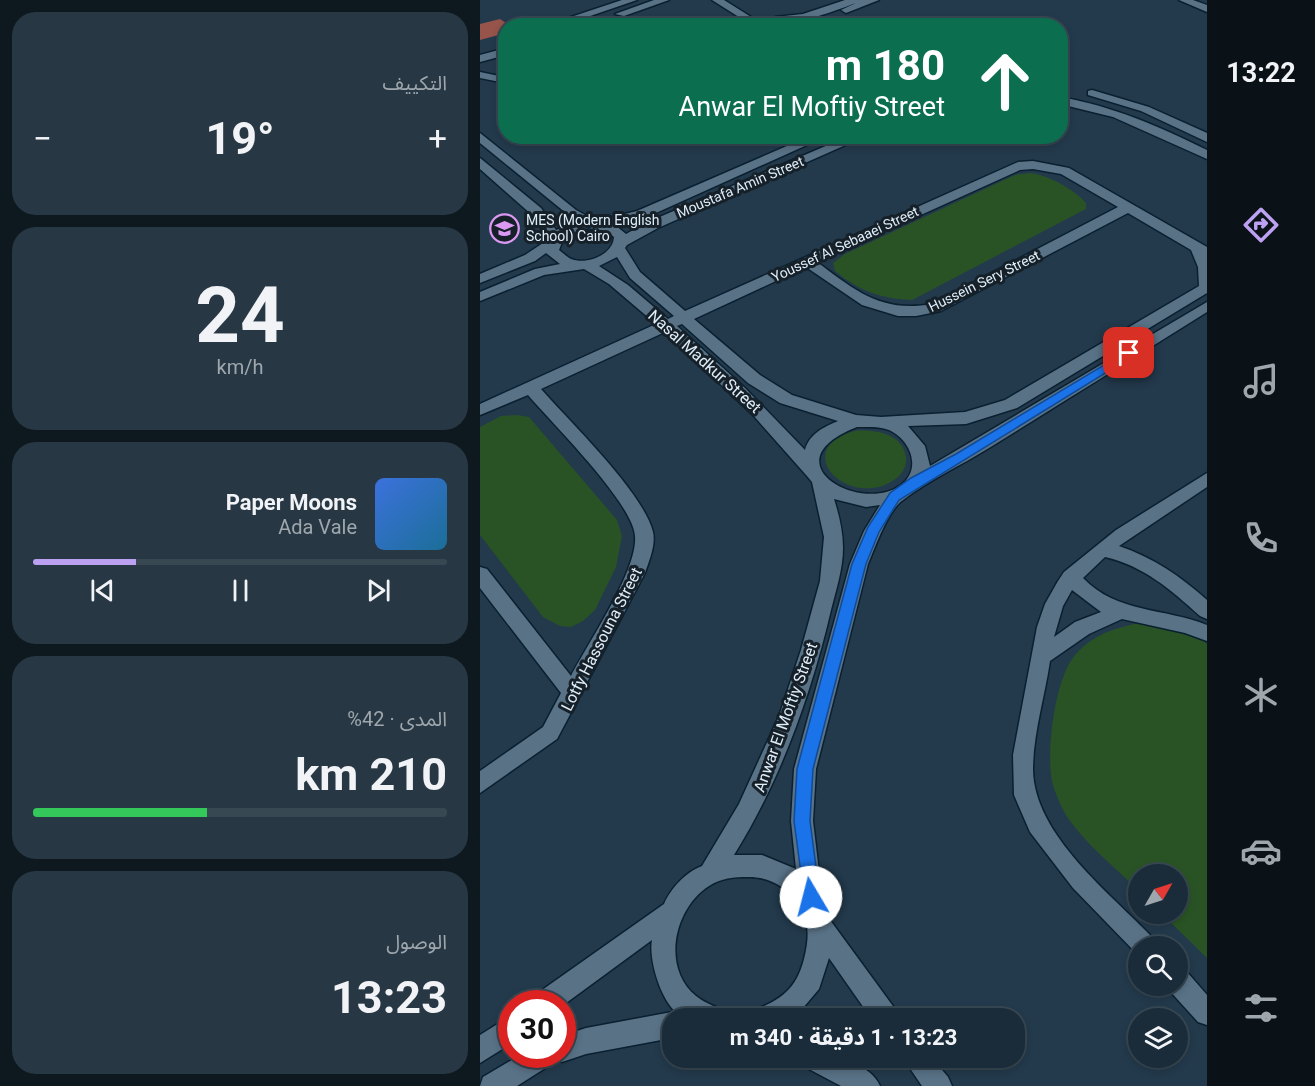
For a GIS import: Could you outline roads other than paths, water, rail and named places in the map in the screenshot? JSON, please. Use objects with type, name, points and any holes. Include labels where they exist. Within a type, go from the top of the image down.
[{"type":"street","points":[[575,18],[632,0]]},
{"type":"street","points":[[609,18],[664,0]]},
{"type":"street","points":[[717,0],[743,18]]},
{"type":"street","points":[[794,18],[855,0]]},
{"type":"street","points":[[824,18],[874,0]]},
{"type":"street","points":[[1184,0],[1207,9]]},
{"type":"street","points":[[480,47],[498,41]]},
{"type":"street","points":[[480,59],[498,53]]},
{"type":"street","points":[[480,75],[498,79]]},
{"type":"street","points":[[1068,90],[1121,100],[1207,138]]},
{"type":"street","points":[[1068,101],[1099,107],[1134,118],[1207,155]]},
{"type":"street","name":"Nasal Madkur Street","points":[[480,137],[571,213],[620,234],[621,246],[635,275],[767,389],[807,408],[855,421]]},
{"type":"street","name":"Moustafa Amin Street","points":[[554,241],[563,231],[642,214],[804,144]]},
{"type":"street","name":"Moustafa Amin Street","points":[[582,264],[605,259],[652,225],[837,144]]},
{"type":"street","points":[[480,162],[536,211],[554,241],[530,258],[480,279]]},
{"type":"street","name":"Youssef Al Sebaaei Street","points":[[480,410],[1018,166],[1033,165],[1065,171],[1202,250]]},
{"type":"street","name":"Hussein Sery Street","points":[[808,262],[876,308],[894,312],[921,312],[936,308],[1129,207]]},
{"type":"street","name":"Nasal Madkur Street","points":[[554,241],[552,251],[557,257],[582,264],[613,279],[666,325],[773,423],[816,478]]},
{"type":"street","points":[[1202,250],[1206,287],[1081,365],[1011,404],[966,418],[855,421],[834,428],[818,440],[812,450],[810,461],[816,478],[835,494],[854,500],[875,501],[895,496],[1207,306]]},
{"type":"street","points":[[480,297],[548,269],[582,264]]},
{"type":"street","name":"Lotfy Hassouna Street","points":[[480,783],[550,734],[636,573],[643,550],[644,531],[628,500],[530,387]]},
{"type":"street","points":[[883,422],[898,428],[919,446],[922,464],[915,482]]},
{"type":"street","name":"Anwar El Moftiy Street","points":[[711,871],[762,786],[812,649],[834,548],[831,520],[816,478]]},
{"type":"street","points":[[1136,936],[1044,835],[1029,809],[1022,784],[1021,759],[1043,655],[1048,618],[1061,589],[1071,577],[1103,550],[1207,479]]},
{"type":"street","name":"Anwar El Moftiy Street","points":[[811,897],[802,821],[805,769],[859,564],[873,531],[895,496]]},
{"type":"street","points":[[1139,525],[1147,562]]},
{"type":"street","points":[[1103,550],[1131,555],[1147,562],[1207,611]]},
{"type":"street","points":[[480,574],[573,694]]},
{"type":"street","points":[[1071,577],[1092,599],[1119,612],[1171,620],[1207,633]]},
{"type":"street","points":[[1043,655],[1082,628],[1119,612]]},
{"type":"street","points":[[693,1008],[686,1004],[668,977],[662,945],[670,913],[694,881],[711,871],[739,862],[767,865],[792,877],[811,897],[822,929],[879,1008]]},
{"type":"street","points":[[563,990],[670,913]]},
{"type":"street","points":[[784,1008],[795,1002],[812,980],[821,955],[822,929]]},
{"type":"street","points":[[1188,992],[1207,1013]]},
{"type":"street","points":[[576,1044],[662,1027]]},
{"type":"street","points":[[480,1050],[498,1037]]},
{"type":"street","points":[[492,1086],[524,1068]]},
{"type":"street","points":[[833,1068],[867,1086]]},
{"type":"street","points":[[924,1068],[939,1086]]},
{"type":"place","name":"MES (Modern English School) Cairo","points":[[505,228]]}]
